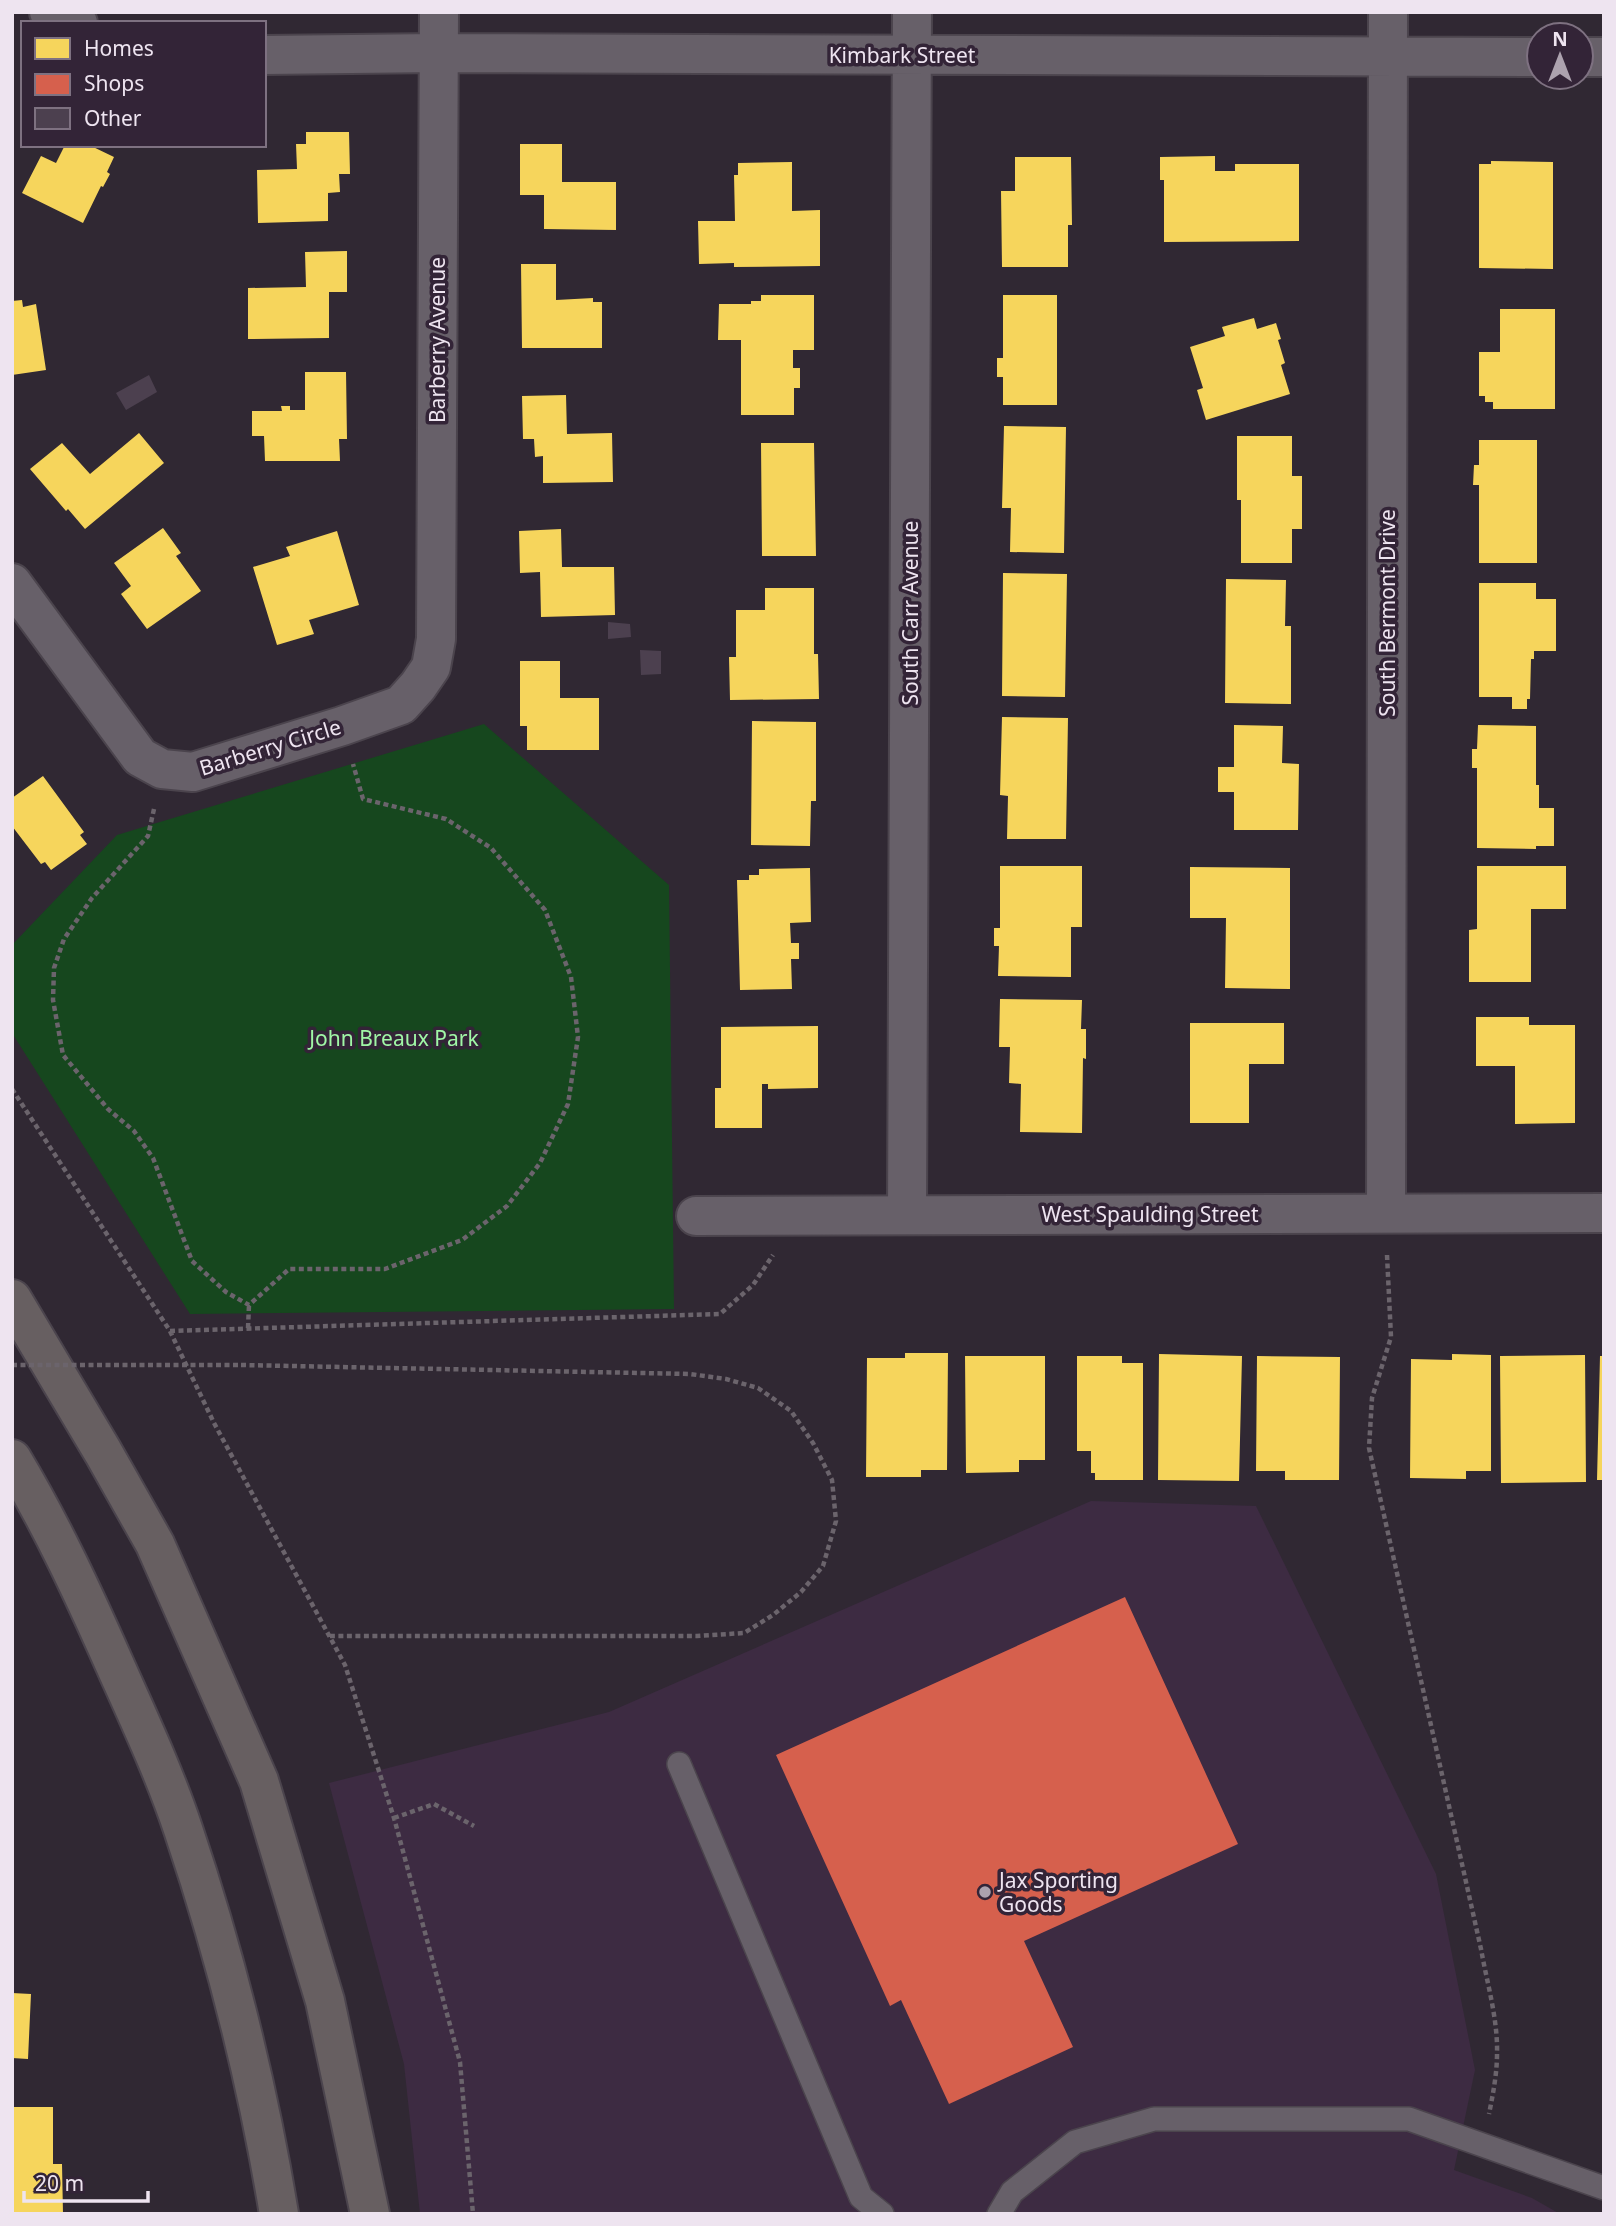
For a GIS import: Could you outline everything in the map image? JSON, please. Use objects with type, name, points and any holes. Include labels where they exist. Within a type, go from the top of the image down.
[{"type":"main road","points":[[12,1299],[155,1544],[259,1781],[326,2001],[370,2214]]},
{"type":"main road","points":[[12,1459],[83,1593],[182,1826],[218,1938],[279,2214]]},
{"type":"street","points":[[49,12],[73,21]]},
{"type":"street","name":"Barberry Avenue","points":[[431,667],[436,639],[439,12]]},
{"type":"street","name":"South Carr Avenue","points":[[907,1214],[912,12]]},
{"type":"street","name":"South Bermont Drive","points":[[1386,1213],[1388,12]]},
{"type":"street","name":"Kimbark Street","points":[[266,55],[438,53],[1525,57]]},
{"type":"street","name":"Barberry Circle","points":[[12,583],[140,758],[162,769],[193,772],[401,705],[431,667]]},
{"type":"street","name":"West Spaulding Street","points":[[696,1216],[1604,1213]]},
{"type":"lane","points":[[679,1764],[861,2197],[882,2214]]},
{"type":"lane","points":[[999,2214],[1012,2192],[1075,2141],[1154,2119],[1409,2119],[1604,2188]]},
{"type":"path","points":[[248,1328],[249,1305],[289,1269],[385,1269],[462,1240],[507,1206],[540,1163],[568,1104],[578,1037],[571,977],[545,910],[491,848],[446,818],[363,799],[342,726]]},
{"type":"path","points":[[148,836],[92,898],[64,939],[54,968],[53,1000],[63,1055],[108,1109],[134,1131],[153,1158],[192,1261],[226,1292],[249,1305]]},
{"type":"path","points":[[12,1089],[170,1331],[214,1423],[345,1665],[394,1818],[460,2062],[473,2214]]},
{"type":"path","points":[[1386,1213],[1391,1337],[1372,1398],[1369,1448],[1481,1949],[1493,2016],[1497,2052],[1494,2090],[1482,2146]]},
{"type":"path","points":[[170,1331],[720,1314],[753,1285],[774,1254],[775,1216]]},
{"type":"path","points":[[12,1365],[241,1365],[690,1374],[726,1379],[758,1388],[791,1411],[813,1443],[832,1480],[836,1521],[823,1566],[801,1592],[773,1615],[744,1633],[697,1636],[330,1636]]},
{"type":"path","points":[[394,1818],[434,1804],[474,1826]]},
{"type":"shaded area","points":[[1091,1501],[1256,1506],[1436,1874],[1475,2070],[1454,2170],[1532,2198],[1560,2214],[420,2214],[404,2064],[329,1783],[609,1712]]},
{"type":"green space","name":"John Breaux Park","points":[[484,724],[669,885],[674,1309],[190,1314],[12,1033],[12,945],[117,835]]},
{"type":"building: Homes","points":[[306,132],[349,132],[350,174],[339,174],[340,192],[328,193],[328,221],[258,223],[257,170],[297,169],[296,144],[306,144]]},
{"type":"building: Homes","points":[[520,144],[562,144],[562,182],[616,182],[616,230],[544,229],[544,195],[520,195]]},
{"type":"building: Homes","points":[[64,147],[93,147],[114,157],[107,172],[110,174],[83,223],[22,193],[41,156],[56,163]]},
{"type":"building: Homes","points":[[1215,156],[1215,171],[1235,171],[1235,164],[1299,164],[1299,241],[1164,242],[1164,180],[1160,180],[1160,157]]},
{"type":"building: Homes","points":[[1015,157],[1071,157],[1072,225],[1068,225],[1068,267],[1002,267],[1001,191],[1015,191]]},
{"type":"building: Homes","points":[[1491,161],[1553,162],[1553,269],[1479,268],[1479,164],[1491,164]]},
{"type":"building: Homes","points":[[792,162],[792,211],[820,210],[820,266],[734,267],[734,263],[699,264],[698,221],[735,221],[734,175],[738,175],[738,163]]},
{"type":"building: Homes","points":[[347,251],[347,292],[329,292],[329,338],[248,339],[248,288],[306,287],[305,252]]},
{"type":"building: Homes","points":[[521,264],[556,264],[556,300],[593,298],[593,302],[602,302],[602,348],[522,348]]},
{"type":"building: Homes","points":[[761,295],[814,295],[814,350],[793,350],[793,368],[800,368],[800,388],[794,388],[794,415],[741,415],[741,340],[718,340],[719,304],[751,304],[751,301],[761,301]]},
{"type":"building: Homes","points":[[1003,295],[1057,295],[1057,405],[1003,405],[1003,377],[997,377],[997,358],[1003,358]]},
{"type":"building: Homes","points":[[22,300],[23,307],[36,304],[46,370],[12,375],[12,301]]},
{"type":"building: Homes","points":[[1500,309],[1555,309],[1555,409],[1493,409],[1493,402],[1485,402],[1485,396],[1479,396],[1479,352],[1500,352]]},
{"type":"building: Homes","points":[[1254,318],[1257,329],[1276,323],[1285,363],[1281,365],[1290,394],[1206,420],[1197,390],[1203,388],[1190,347],[1225,336],[1222,327]]},
{"type":"building: Homes","points":[[305,372],[346,372],[347,439],[339,439],[340,461],[265,461],[264,436],[252,436],[252,411],[282,411],[281,406],[290,406],[290,410],[305,410]]},
{"type":"building: Homes","points":[[566,395],[567,434],[612,433],[613,482],[543,483],[543,456],[535,457],[534,439],[523,439],[522,396]]},
{"type":"building: Homes","points":[[1004,426],[1066,427],[1064,553],[1010,552],[1011,508],[1002,508]]},
{"type":"building: Homes","points":[[139,433],[164,463],[85,529],[30,469],[62,443],[90,474]]},
{"type":"building: Homes","points":[[1237,436],[1292,436],[1292,476],[1302,476],[1302,529],[1292,529],[1292,563],[1241,563]]},
{"type":"building: Homes","points":[[1479,440],[1537,440],[1537,563],[1479,563],[1479,485],[1473,485],[1474,465],[1479,465]]},
{"type":"building: Homes","points":[[761,443],[814,443],[816,556],[762,556]]},
{"type":"building: Homes","points":[[163,528],[181,553],[176,556],[201,591],[147,629],[121,594],[131,586],[114,563]]},
{"type":"building: Homes","points":[[561,529],[562,567],[614,567],[615,615],[541,617],[540,572],[520,573],[519,531]]},
{"type":"building: Homes","points":[[337,531],[359,605],[309,620],[314,634],[277,645],[253,567],[290,556],[286,547]]},
{"type":"building: Homes","points":[[1003,573],[1067,574],[1065,697],[1002,696]]},
{"type":"building: Homes","points":[[1226,579],[1286,580],[1285,626],[1291,626],[1291,704],[1225,703]]},
{"type":"building: Homes","points":[[1479,583],[1536,583],[1536,599],[1556,599],[1556,651],[1534,651],[1527,709],[1512,709],[1512,697],[1479,697]]},
{"type":"building: Homes","points":[[765,588],[814,588],[814,654],[818,654],[819,699],[730,700],[729,657],[736,657],[736,610],[765,610]]},
{"type":"building: Homes","points":[[520,661],[560,661],[560,698],[599,698],[599,750],[527,750],[527,726],[520,726]]},
{"type":"building: Homes","points":[[1002,717],[1068,718],[1066,839],[1007,839],[1008,796],[1000,795]]},
{"type":"building: Homes","points":[[752,721],[816,722],[816,801],[811,801],[810,846],[751,845]]},
{"type":"building: Homes","points":[[1234,725],[1283,726],[1282,763],[1299,764],[1298,830],[1234,830],[1234,792],[1218,792],[1218,767],[1234,767]]},
{"type":"building: Homes","points":[[1478,725],[1536,726],[1536,785],[1539,785],[1539,808],[1554,808],[1554,846],[1536,846],[1536,849],[1477,848],[1477,768],[1472,768],[1472,749],[1477,749]]},
{"type":"building: Homes","points":[[43,776],[84,832],[80,835],[87,844],[51,870],[45,862],[41,864],[12,826],[12,798]]},
{"type":"building: Homes","points":[[1000,866],[1082,866],[1082,927],[1071,927],[1071,977],[998,976],[999,946],[994,946],[994,928],[1000,928]]},
{"type":"building: Homes","points":[[1477,866],[1566,866],[1566,909],[1531,909],[1531,982],[1469,982],[1469,930],[1477,929]]},
{"type":"building: Homes","points":[[1190,867],[1290,868],[1290,989],[1225,988],[1226,918],[1190,918]]},
{"type":"building: Homes","points":[[810,868],[811,922],[790,923],[791,943],[799,943],[799,959],[791,959],[792,989],[740,990],[737,880],[749,880],[749,875],[759,875],[759,869]]},
{"type":"building: Homes","points":[[1000,999],[1082,1000],[1081,1029],[1086,1029],[1086,1059],[1083,1058],[1082,1133],[1020,1132],[1021,1084],[1009,1083],[1010,1047],[999,1047]]},
{"type":"building: Homes","points":[[1476,1017],[1529,1017],[1529,1025],[1575,1025],[1575,1123],[1515,1124],[1515,1066],[1476,1066]]},
{"type":"building: Homes","points":[[1190,1023],[1284,1023],[1284,1064],[1249,1064],[1249,1123],[1190,1123]]},
{"type":"building: Homes","points":[[818,1026],[818,1088],[768,1089],[768,1084],[762,1084],[762,1128],[715,1128],[715,1088],[721,1088],[721,1027]]},
{"type":"building: Homes","points":[[905,1353],[948,1353],[947,1470],[921,1470],[921,1477],[866,1477],[867,1358],[905,1358]]},
{"type":"building: Homes","points":[[1159,1354],[1242,1356],[1239,1481],[1158,1480]]},
{"type":"building: Homes","points":[[1452,1354],[1491,1355],[1491,1471],[1466,1471],[1466,1479],[1410,1478],[1411,1359],[1452,1360]]},
{"type":"building: Homes","points":[[1585,1355],[1586,1482],[1501,1483],[1500,1356]]},
{"type":"building: Homes","points":[[965,1356],[1045,1356],[1045,1460],[1019,1460],[1019,1472],[966,1473]]},
{"type":"building: Homes","points":[[1077,1356],[1122,1356],[1122,1363],[1143,1363],[1143,1480],[1095,1480],[1095,1473],[1091,1473],[1091,1451],[1077,1451]]},
{"type":"building: Homes","points":[[1257,1356],[1340,1357],[1339,1480],[1285,1480],[1285,1471],[1256,1471]]},
{"type":"building: Homes","points":[[1600,1356],[1604,1356],[1604,1480],[1597,1480]]},
{"type":"building: Homes","points":[[12,1993],[31,1994],[28,2059],[12,2058]]},
{"type":"building: Homes","points":[[12,2107],[53,2107],[53,2164],[62,2164],[63,2214],[12,2214]]},
{"type":"building: Shops","name":"Jax Sporting Goods","points":[[1125,1597],[1238,1844],[1024,1941],[1073,2047],[949,2104],[901,2000],[890,2006],[776,1755]]},
{"type":"building: Other","points":[[149,375],[157,392],[126,410],[116,393]]},
{"type":"building: Other","points":[[608,622],[630,624],[631,637],[608,639]]},
{"type":"building: Other","points":[[640,650],[661,651],[661,674],[641,675]]},
{"type":"place","name":"Jax Sporting Goods","points":[[985,1892]]}]
